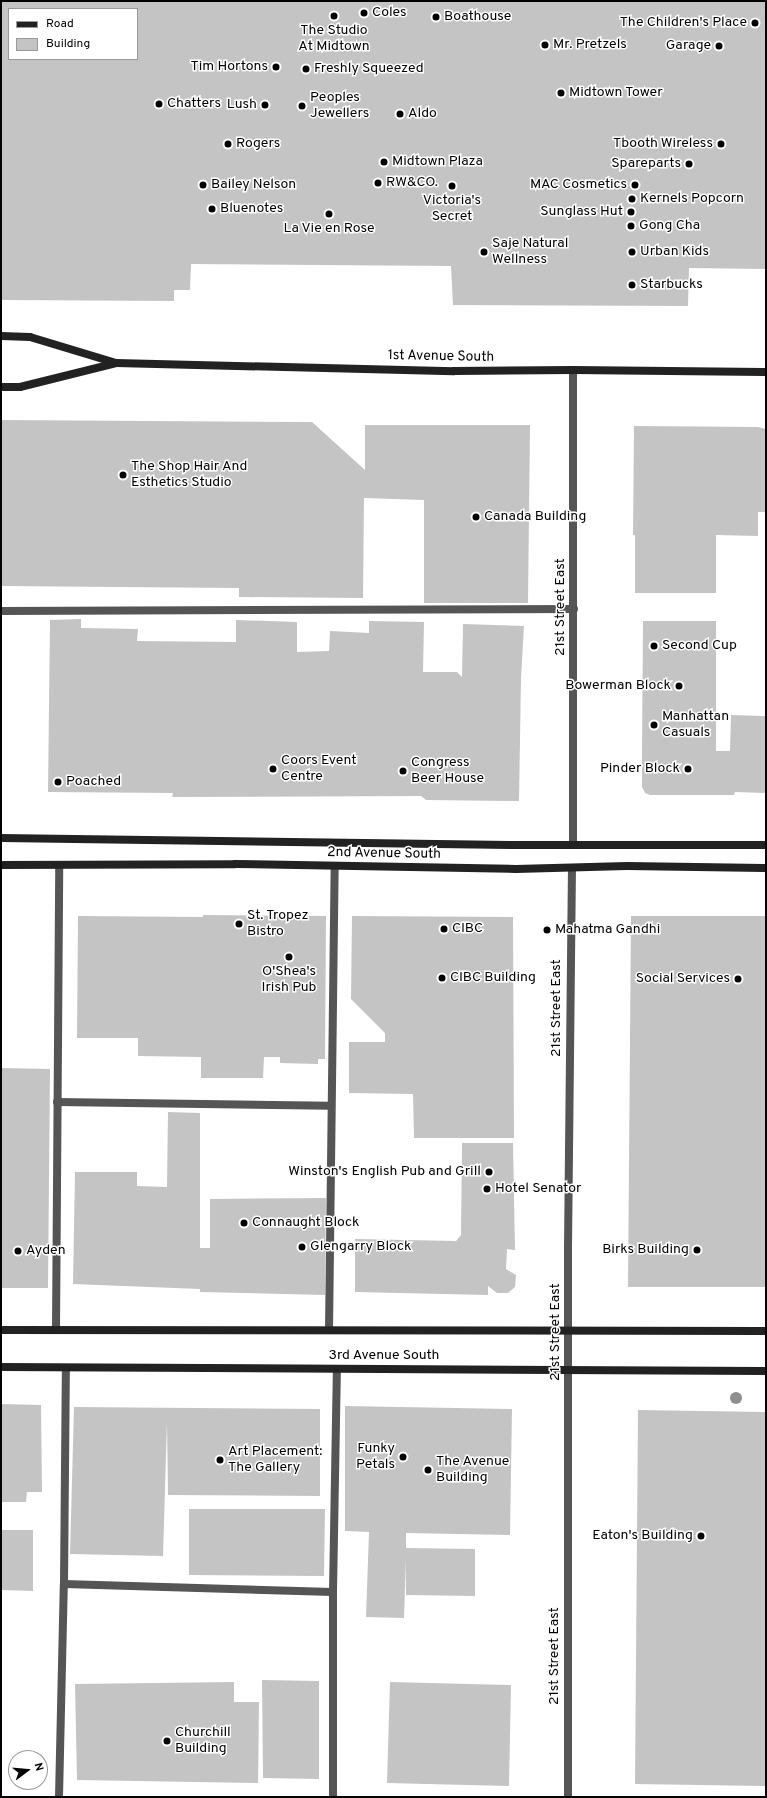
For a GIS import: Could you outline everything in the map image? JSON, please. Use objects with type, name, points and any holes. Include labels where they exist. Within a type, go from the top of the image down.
[{"type":"main road","name":"1st Avenue South","points":[[1,336],[30,337],[116,363]]},
{"type":"main road","name":"1st Avenue South","points":[[1,387],[20,387],[116,363],[454,371],[574,370],[766,372]]},
{"type":"main road","name":"2nd Avenue South","points":[[1,838],[517,845],[573,844],[766,846]]},
{"type":"main road","name":"2nd Avenue South","points":[[1,866],[235,864],[335,867],[572,868],[627,866],[766,868]]},
{"type":"main road","name":"3rd Avenue South","points":[[1,1330],[766,1331]]},
{"type":"main road","name":"3rd Avenue South","points":[[1,1367],[766,1370]]},
{"type":"street","name":"21st Street East","points":[[573,844],[574,370]]},
{"type":"street","points":[[1,611],[574,609]]},
{"type":"street","points":[[56,1330],[59,865]]},
{"type":"street","points":[[329,1330],[330,1106],[335,867]]},
{"type":"street","name":"21st Street East","points":[[568,1797],[572,868]]},
{"type":"street","points":[[57,1102],[330,1106]]},
{"type":"street","points":[[59,1797],[64,1584],[66,1368]]},
{"type":"street","points":[[333,1797],[333,1592],[337,1369]]},
{"type":"street","points":[[64,1584],[333,1592]]},
{"type":"building","name":"Midtown Plaza","points":[[1,1],[766,1],[766,269],[689,268],[688,306],[453,305],[451,266],[191,264],[190,290],[174,290],[174,301],[1,300]]},
{"type":"building","points":[[1,420],[312,422],[365,470],[365,425],[530,425],[528,603],[424,603],[424,500],[364,498],[363,598],[239,597],[239,588],[1,586]]},
{"type":"building","points":[[634,426],[758,427],[766,429],[766,512],[758,512],[758,536],[716,535],[716,593],[635,593],[635,535],[633,535]]},
{"type":"building","points":[[81,619],[81,628],[138,629],[137,641],[236,642],[236,620],[297,622],[297,652],[329,651],[330,631],[369,633],[369,621],[424,622],[423,672],[457,672],[462,677],[463,624],[524,626],[521,678],[519,801],[426,800],[421,796],[172,797],[173,793],[48,792],[50,620]]},
{"type":"building","points":[[643,621],[716,621],[716,751],[730,751],[731,715],[766,716],[766,793],[735,792],[734,795],[650,795],[645,793],[642,787]]},
{"type":"building","points":[[203,915],[326,916],[325,1059],[318,1059],[318,1064],[280,1063],[280,1057],[264,1057],[263,1078],[201,1078],[201,1057],[138,1056],[138,1038],[77,1038],[78,916],[203,917]]},
{"type":"building","points":[[352,916],[513,917],[514,1138],[414,1138],[413,1094],[349,1093],[349,1042],[385,1042],[385,1033],[351,999]]},
{"type":"building","points":[[631,916],[766,916],[766,1287],[628,1287]]},
{"type":"building","points":[[1,1068],[50,1069],[48,1288],[1,1288]]},
{"type":"building","points":[[168,1112],[200,1113],[200,1248],[210,1248],[210,1199],[326,1198],[325,1295],[200,1292],[200,1289],[73,1284],[75,1172],[137,1172],[137,1186],[167,1187]]},
{"type":"building","name":"Hotel Senator","points":[[462,1143],[513,1143],[515,1250],[507,1249],[506,1269],[516,1275],[515,1287],[508,1293],[497,1293],[488,1286],[488,1295],[355,1292],[355,1239],[456,1241],[461,1235]]},
{"type":"building","points":[[1,1404],[41,1405],[42,1492],[27,1492],[26,1502],[1,1502]]},
{"type":"building","name":"The Avenue Building","points":[[345,1406],[512,1409],[510,1535],[406,1533],[406,1548],[475,1549],[475,1596],[406,1595],[406,1559],[404,1618],[366,1617],[369,1532],[345,1531]]},
{"type":"building","points":[[74,1407],[320,1409],[320,1496],[168,1495],[167,1422],[163,1556],[70,1554]]},
{"type":"building","name":"Eaton's Building","points":[[638,1410],[766,1412],[766,1786],[635,1784]]},
{"type":"building","points":[[189,1509],[325,1509],[324,1576],[189,1575]]},
{"type":"building","points":[[1,1530],[33,1530],[33,1591],[1,1590]]},
{"type":"building","points":[[262,1680],[319,1681],[319,1779],[263,1778]]},
{"type":"building","name":"Churchill Building","points":[[234,1682],[234,1702],[259,1702],[258,1783],[77,1780],[75,1684]]},
{"type":"building","points":[[390,1682],[511,1685],[509,1786],[387,1783]]},
{"type":"place","name":"Coles","points":[[364,13]]},
{"type":"place","name":"The Studio At Midtown","points":[[334,16]]},
{"type":"place","name":"Boathouse","points":[[436,17]]},
{"type":"place","name":"The Children's Place","points":[[755,23]]},
{"type":"place","name":"Mr. Pretzels","points":[[545,45]]},
{"type":"place","name":"Garage","points":[[719,46]]},
{"type":"place","name":"Tim Hortons","points":[[276,67]]},
{"type":"place","name":"Freshly Squeezed","points":[[306,69]]},
{"type":"place","name":"Midtown Tower","points":[[561,93]]},
{"type":"place","name":"Chatters","points":[[159,104]]},
{"type":"place","name":"Lush","points":[[265,105]]},
{"type":"place","name":"Peoples Jewellers","points":[[302,106]]},
{"type":"place","name":"Aldo","points":[[400,114]]},
{"type":"place","name":"Rogers","points":[[228,144]]},
{"type":"place","name":"Tbooth Wireless","points":[[721,144]]},
{"type":"place","name":"Midtown Plaza","points":[[384,162]]},
{"type":"place","name":"Spareparts","points":[[689,164]]},
{"type":"place","name":"RW&CO.","points":[[378,183]]},
{"type":"place","name":"Bailey Nelson","points":[[203,185]]},
{"type":"place","name":"MAC Cosmetics","points":[[635,185]]},
{"type":"place","name":"Victoria's Secret","points":[[452,186]]},
{"type":"place","name":"Kernels Popcorn","points":[[632,199]]},
{"type":"place","name":"Bluenotes","points":[[212,209]]},
{"type":"place","name":"Sunglass Hut","points":[[631,212]]},
{"type":"place","name":"La Vie en Rose","points":[[329,214]]},
{"type":"place","name":"Gong Cha","points":[[631,226]]},
{"type":"place","name":"Saje Natural Wellness","points":[[484,252]]},
{"type":"place","name":"Urban Kids","points":[[632,252]]},
{"type":"place","name":"Starbucks","points":[[632,285]]},
{"type":"place","name":"The Shop Hair And Esthetics Studio","points":[[123,475]]},
{"type":"place","name":"Canada Building","points":[[476,517]]},
{"type":"place","name":"Second Cup","points":[[654,646]]},
{"type":"place","name":"Bowerman Block","points":[[679,686]]},
{"type":"place","name":"Manhattan Casuals","points":[[654,725]]},
{"type":"place","name":"Coors Event Centre","points":[[273,769]]},
{"type":"place","name":"Pinder Block","points":[[688,769]]},
{"type":"place","name":"Congress Beer House","points":[[403,771]]},
{"type":"place","name":"Poached","points":[[58,782]]},
{"type":"place","name":"St. Tropez Bistro","points":[[239,924]]},
{"type":"place","name":"CIBC","points":[[444,929]]},
{"type":"place","name":"Mahatma Gandhi","points":[[547,930]]},
{"type":"place","name":"O'Shea's Irish Pub","points":[[289,957]]},
{"type":"place","name":"CIBC Building","points":[[442,978]]},
{"type":"place","name":"Social Services","points":[[738,979]]},
{"type":"place","name":"Winston's English Pub and Grill","points":[[489,1172]]},
{"type":"place","name":"Hotel Senator","points":[[487,1189]]},
{"type":"place","name":"Connaught Block","points":[[244,1223]]},
{"type":"place","name":"Glengarry Block","points":[[302,1247]]},
{"type":"place","name":"Birks Building","points":[[697,1250]]},
{"type":"place","name":"Ayden","points":[[18,1251]]},
{"type":"place","name":"Funky Petals","points":[[403,1457]]},
{"type":"place","name":"Art Placement: The Gallery","points":[[220,1460]]},
{"type":"place","name":"The Avenue Building","points":[[428,1470]]},
{"type":"place","name":"Eaton's Building","points":[[701,1536]]},
{"type":"place","name":"Churchill Building","points":[[167,1741]]}]
